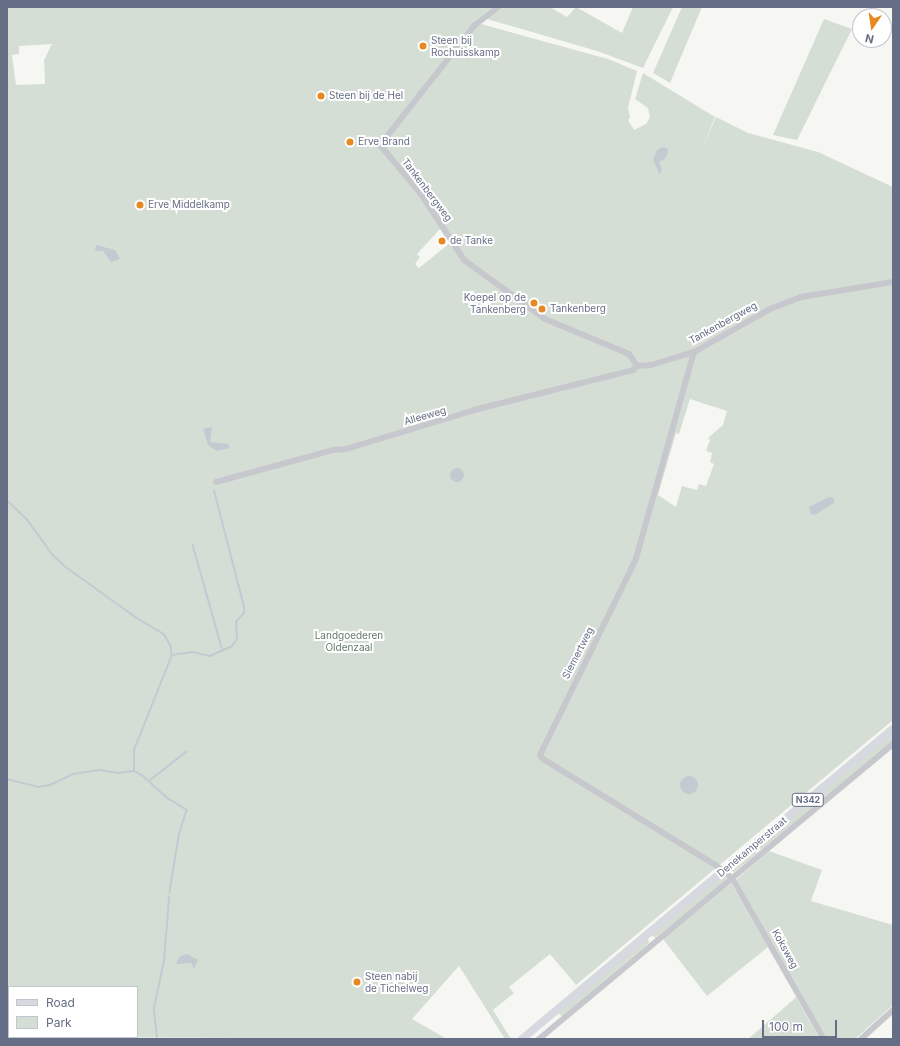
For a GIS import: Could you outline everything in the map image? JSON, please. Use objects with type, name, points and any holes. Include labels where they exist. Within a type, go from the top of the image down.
[{"type":"main road","name":"Denekamperstraat","points":[[522,1039],[893,729]]},
{"type":"street","name":"Tankenbergweg","points":[[498,7],[474,26],[380,145],[421,194],[464,260],[550,322],[629,354],[637,366],[651,365],[694,352],[779,304],[812,294],[893,282]]},
{"type":"street","name":"Siemertweg","points":[[694,352],[636,559],[540,753],[543,759],[724,871]]},
{"type":"street","name":"Alleeweg","points":[[216,482],[346,449],[474,410],[633,370],[637,366]]},
{"type":"street","name":"Denekamperstraat","points":[[539,1039],[893,744]]},
{"type":"street","name":"Koksweg","points":[[724,871],[732,878],[824,1039]]},
{"type":"street","points":[[648,934],[655,942]]},
{"type":"street","points":[[861,1039],[893,1010]]},
{"type":"street","points":[[555,1012],[561,1021]]},
{"type":"green space","name":"Landgoederen Oldenzaal","points":[[7,7],[493,7],[474,22],[608,59],[637,71],[628,108],[630,118],[628,120],[634,130],[646,124],[650,117],[648,108],[635,99],[643,73],[715,117],[702,149],[716,117],[748,133],[818,152],[893,187],[893,720],[576,985],[550,954],[509,987],[514,993],[493,1010],[511,1039],[505,1039],[459,966],[412,1019],[447,1039],[138,1038],[138,986],[8,986],[8,1027]],"holes":[[[52,44],[44,60],[45,84],[16,85],[12,55],[19,54],[19,46]],[[441,228],[450,243],[419,268],[415,264],[420,257],[417,254]],[[690,399],[727,411],[723,425],[708,438],[710,440],[706,451],[712,453],[710,462],[714,464],[706,486],[699,484],[697,490],[682,486],[676,507],[658,495],[676,433],[679,434]]]},
{"type":"green space","points":[[502,7],[550,7],[567,17],[576,7],[622,33],[633,7],[673,7],[643,68],[597,51],[487,19]]},
{"type":"green space","points":[[682,7],[702,7],[670,83],[653,73]]},
{"type":"green space","points":[[824,19],[852,29],[797,140],[773,135]]},
{"type":"green space","points":[[893,732],[893,742],[734,872],[731,871],[730,869]]},
{"type":"green space","points":[[769,851],[822,870],[811,901],[893,925],[893,1005],[855,1039],[827,1039],[736,880]]},
{"type":"green space","points":[[723,875],[727,878],[719,886],[655,938],[652,935]]},
{"type":"green space","points":[[731,883],[768,947],[707,996],[663,939]]},
{"type":"green space","points":[[648,938],[649,943],[562,1016],[559,1014],[558,1012]]},
{"type":"green space","points":[[796,997],[820,1039],[748,1039],[793,1000]]},
{"type":"shaded area","points":[[663,147],[667,148],[668,153],[664,160],[659,161],[662,171],[659,174],[653,159],[657,150]]},
{"type":"shaded area","points":[[96,245],[115,250],[120,259],[111,262],[103,251],[95,251]]},
{"type":"shaded area","points":[[212,427],[210,442],[228,444],[230,448],[217,451],[208,445],[203,429]]},
{"type":"shaded area","points":[[454,468],[460,468],[464,472],[464,478],[460,482],[454,482],[450,478],[450,472]]},
{"type":"shaded area","points":[[829,497],[834,498],[834,503],[815,515],[811,514],[809,507]]},
{"type":"shaded area","points":[[689,776],[695,779],[698,785],[695,791],[689,794],[683,791],[680,785],[683,779]]},
{"type":"shaded area","points":[[187,954],[198,960],[194,969],[191,963],[176,964],[180,956]]},
{"type":"waterway","points":[[134,771],[134,750],[172,655],[193,652],[210,656],[232,646],[237,639],[236,622],[244,613],[244,607],[214,491]]},
{"type":"waterway","points":[[7,500],[27,519],[53,555],[66,567],[137,618],[164,634],[171,646],[172,655]]},
{"type":"waterway","points":[[193,545],[223,651]]},
{"type":"waterway","points":[[149,781],[186,752]]},
{"type":"waterway","points":[[7,779],[38,787],[50,785],[74,774],[100,770],[119,773],[134,771],[142,775],[169,799],[187,810],[179,837],[170,892]]},
{"type":"waterway","points":[[157,1039],[154,1008],[164,961],[169,897]]},
{"type":"place","name":"Steen bij Rochuisskamp","points":[[423,46]]},
{"type":"place","name":"Steen bij de Hel","points":[[321,96]]},
{"type":"place","name":"Erve Brand","points":[[350,142]]},
{"type":"place","name":"Erve Middelkamp","points":[[140,205]]},
{"type":"place","name":"de Tanke","points":[[442,241]]},
{"type":"place","name":"Koepel op de Tankenberg","points":[[534,303]]},
{"type":"place","name":"Tankenberg","points":[[542,309]]},
{"type":"place","name":"Steen nabij de Tichelweg","points":[[357,982]]}]
